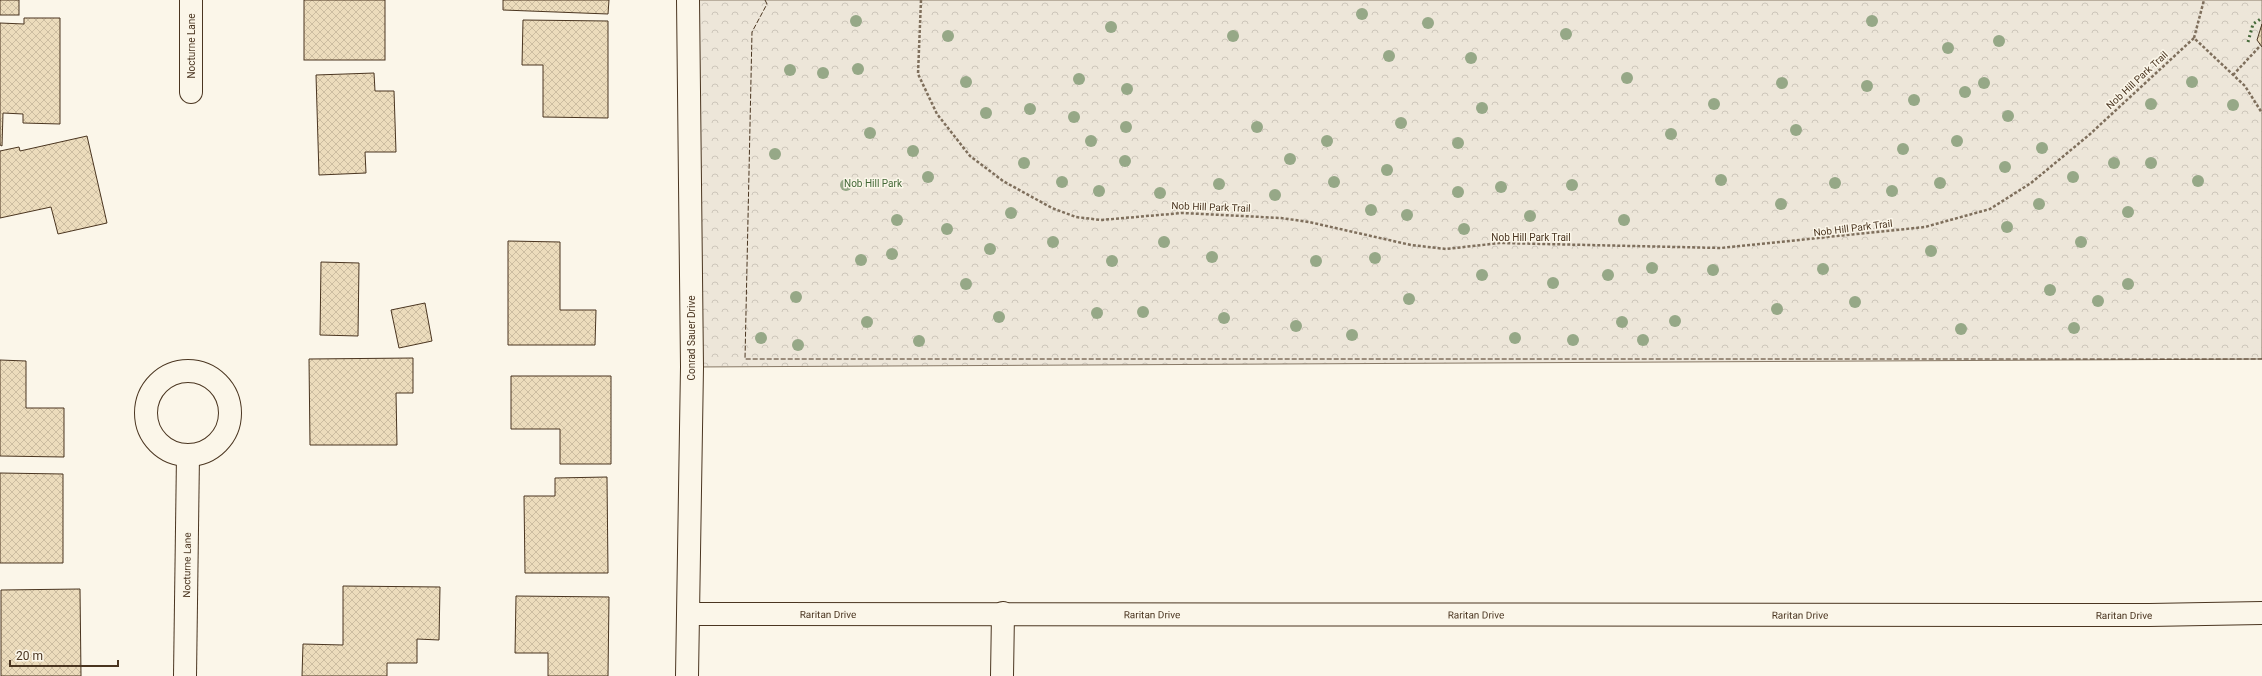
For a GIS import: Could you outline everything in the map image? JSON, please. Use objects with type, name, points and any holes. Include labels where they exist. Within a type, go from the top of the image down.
[{"type":"street","name":"Nocturne Lane","points":[[191,0],[191,92]]},
{"type":"street","name":"Conrad Sauer Drive","points":[[687,676],[692,367],[688,0]]},
{"type":"street","name":"Nocturne Lane","points":[[185,676],[188,455]]},
{"type":"street","name":"Raritan Drive","points":[[689,614],[1003,613],[2149,615],[2262,613]]},
{"type":"street","points":[[1002,676],[1003,613]]},
{"type":"path","name":"Nob Hill Park Trail","points":[[921,0],[918,74],[937,114],[970,156],[1003,182],[1052,208],[1076,217],[1101,220],[1182,213],[1281,218],[1309,222],[1411,245],[1446,249],[1500,243],[1721,248],[1925,227],[1990,209],[2032,183],[2089,135],[2194,38]]},
{"type":"path","points":[[2204,0],[2194,38],[2245,86],[2262,113]]},
{"type":"path","points":[[2233,75],[2261,45]]},
{"type":"green space","name":"Nob Hill Park","points":[[688,0],[2262,0],[2262,359],[692,367]]},
{"type":"building","points":[[0,0],[19,0],[19,15],[0,15]]},
{"type":"building","points":[[304,0],[385,0],[385,60],[304,60]]},
{"type":"building","points":[[503,0],[609,0],[608,14],[503,10]]},
{"type":"building","points":[[24,18],[60,18],[60,124],[23,123],[23,114],[3,113],[2,146],[0,145],[0,23],[24,24]]},
{"type":"building","points":[[523,20],[608,21],[608,118],[543,117],[543,65],[522,65]]},
{"type":"building","points":[[2262,24],[2262,47],[2257,40]]},
{"type":"building","points":[[374,73],[375,91],[394,91],[396,152],[365,152],[366,173],[319,175],[316,75]]},
{"type":"building","points":[[87,136],[107,223],[58,234],[51,207],[0,218],[0,151],[19,147],[20,151]]},
{"type":"building","points":[[508,241],[560,242],[560,310],[596,310],[595,345],[508,345]]},
{"type":"building","points":[[321,262],[359,263],[358,336],[320,335]]},
{"type":"building","points":[[425,303],[432,341],[399,348],[391,310]]},
{"type":"building","points":[[413,358],[413,393],[396,393],[397,445],[310,445],[309,359]]},
{"type":"building","points":[[0,360],[26,361],[26,408],[64,408],[64,457],[0,456]]},
{"type":"building","points":[[511,376],[611,376],[611,464],[560,464],[560,429],[511,429]]},
{"type":"building","points":[[0,473],[63,474],[63,563],[0,563]]},
{"type":"building","points":[[607,477],[608,573],[525,573],[524,496],[555,496],[555,478]]},
{"type":"building","points":[[343,586],[440,587],[439,640],[417,639],[417,663],[387,663],[387,676],[302,676],[303,644],[343,645]]},
{"type":"building","points":[[80,589],[81,676],[1,676],[1,590]]},
{"type":"building","points":[[516,596],[609,597],[608,676],[548,676],[548,653],[515,653]]},
{"type":"hedge","points":[[2248,42],[2253,24],[2262,18]]},
{"type":"fence","points":[[765,0],[767,4],[752,32],[745,359],[2262,359]]}]
